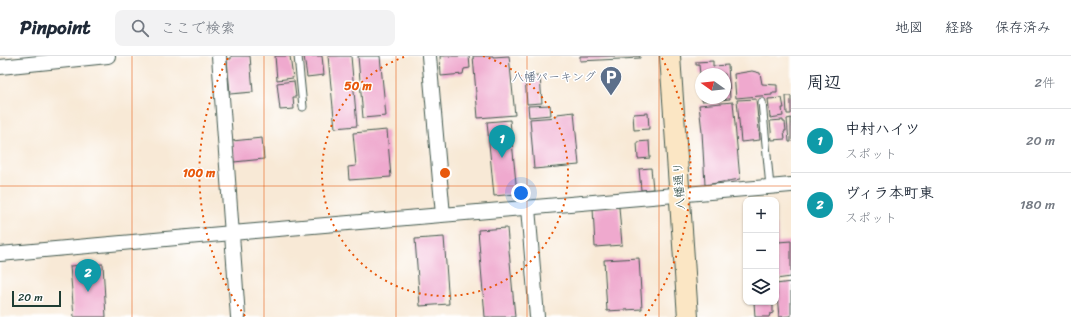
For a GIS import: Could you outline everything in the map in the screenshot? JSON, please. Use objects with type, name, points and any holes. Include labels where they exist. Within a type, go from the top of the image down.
[{"type":"main road","name":"八幡通り","points":[[670,56],[688,317]]},
{"type":"street","points":[[0,67],[61,59],[108,56]]},
{"type":"street","points":[[219,56],[238,317]]},
{"type":"street","points":[[429,56],[442,215]]},
{"type":"street","points":[[0,254],[791,185]]},
{"type":"street","points":[[528,208],[537,317]]},
{"type":"lane","points":[[298,56],[302,107]]},
{"type":"lane","points":[[762,102],[770,187]]},
{"type":"building","points":[[231,56],[250,56],[253,92],[230,94],[227,59],[231,59]]},
{"type":"building","points":[[275,56],[290,56],[293,78],[277,80]]},
{"type":"building","points":[[304,56],[322,56],[324,75],[307,77]]},
{"type":"building","points":[[328,56],[351,56],[357,126],[335,128]]},
{"type":"building","points":[[358,56],[380,56],[386,116],[363,118]]},
{"type":"building","points":[[440,56],[469,56],[470,68],[464,69],[463,74],[441,76]]},
{"type":"building","points":[[473,56],[509,56],[515,115],[478,118]]},
{"type":"building","points":[[580,56],[640,56],[640,58],[580,61]]},
{"type":"building","points":[[713,61],[713,66],[728,65],[728,68],[699,68],[699,65],[696,65],[696,62]]},
{"type":"building","points":[[752,71],[760,73],[762,84],[777,85],[777,93],[772,93],[772,95],[736,98],[734,74]]},
{"type":"building","points":[[540,76],[542,103],[527,104],[525,77]]},
{"type":"building","points":[[294,81],[296,97],[293,97],[294,109],[280,110],[277,83]]},
{"type":"building","points":[[786,96],[791,96],[791,114],[787,114]]},
{"type":"building","points":[[782,98],[784,108],[782,108],[783,116],[770,118],[768,99]]},
{"type":"building","points":[[756,99],[760,140],[741,142],[737,100]]},
{"type":"building","points":[[731,102],[733,102],[740,179],[705,185],[699,105],[731,104]]},
{"type":"building","points":[[550,105],[551,115],[529,117],[528,106]]},
{"type":"building","points":[[574,112],[579,165],[534,169],[530,119],[557,117],[557,114]]},
{"type":"building","points":[[648,113],[649,129],[634,130],[633,114]]},
{"type":"building","points":[[791,118],[791,142],[789,142],[787,119]]},
{"type":"building","points":[[510,120],[517,194],[494,196],[487,122]]},
{"type":"building","points":[[783,120],[783,122],[785,122],[786,131],[784,131],[785,139],[772,140],[770,121]]},
{"type":"building","points":[[387,130],[391,177],[349,180],[348,167],[356,166],[353,133]]},
{"type":"building","points":[[262,138],[264,159],[234,162],[232,141]]},
{"type":"building","points":[[649,141],[650,158],[638,159],[637,142]]},
{"type":"building","points":[[651,168],[653,189],[641,190],[639,169]]},
{"type":"building","points":[[619,207],[622,245],[595,247],[593,208]]},
{"type":"building","points":[[507,228],[515,317],[485,317],[478,230]]},
{"type":"building","points":[[444,237],[449,304],[420,306],[415,239]]},
{"type":"building","points":[[791,241],[791,277],[779,279],[779,242]]},
{"type":"building","points":[[639,258],[642,309],[607,311],[604,260]]},
{"type":"building","points":[[103,264],[106,317],[74,317],[70,266]]},
{"type":"building","points":[[791,282],[791,316],[779,317],[779,284]]},
{"type":"building","points":[[754,305],[773,305],[773,313],[770,314],[769,317],[755,317]]},
{"type":"place","name":"八幡パーキング","points":[[611,96]]},
{"type":"place","name":"中村ハイツ","points":[[502,158]]},
{"type":"place","name":"ヴィラ本町東","points":[[88,292]]}]
